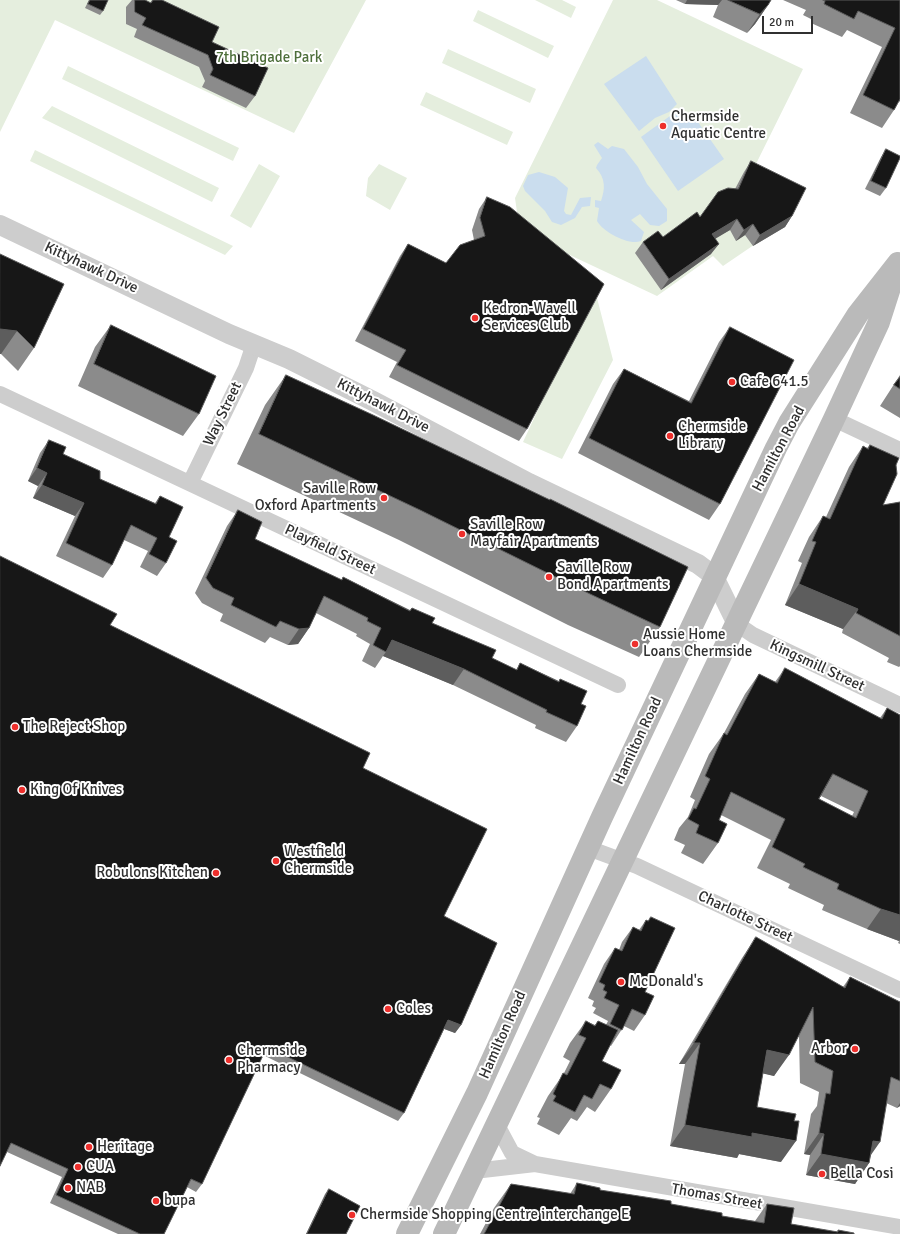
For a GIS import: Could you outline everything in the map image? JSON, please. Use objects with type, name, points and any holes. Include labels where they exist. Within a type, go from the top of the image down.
[{"type":"main road","name":"Hamilton Road","points":[[444,1234],[834,419],[879,322],[899,261]]},
{"type":"main road","name":"Hamilton Road","points":[[407,1234],[477,1093],[588,848],[789,423],[858,314],[899,261]]},
{"type":"street","name":"Kittyhawk Drive","points":[[0,225],[395,411],[536,486],[698,564],[715,579],[737,624]]},
{"type":"street","name":"Way Street","points":[[190,483],[246,368],[254,344]]},
{"type":"street","name":"Playfield Street","points":[[0,394],[618,685]]},
{"type":"street","points":[[834,419],[900,450]]},
{"type":"street","name":"Kingsmill Street","points":[[737,624],[752,635],[900,705]]},
{"type":"street","name":"Charlotte Street","points":[[588,848],[623,861],[900,990]]},
{"type":"street","name":"Thomas Street","points":[[497,1125],[512,1153],[535,1164]]},
{"type":"street","name":"Thomas Street","points":[[474,1171],[497,1167],[535,1164],[900,1227]]},
{"type":"green space","name":"7th Brigade Park","points":[[0,0],[366,0],[294,133],[55,20],[0,132]]},
{"type":"green space","points":[[535,0],[562,0],[576,7],[571,18]]},
{"type":"green space","name":"Chermside Aquatic Centre","points":[[613,0],[657,0],[803,69],[751,174],[770,234],[723,266],[713,256],[657,296],[542,242],[517,212],[515,198]]},
{"type":"green space","points":[[478,10],[554,46],[548,58],[473,21]]},
{"type":"green space","points":[[448,49],[536,89],[530,103],[442,63]]},
{"type":"green space","points":[[68,66],[239,148],[233,161],[62,79]]},
{"type":"green space","points":[[426,92],[513,132],[507,145],[420,105]]},
{"type":"green space","points":[[52,106],[219,188],[212,202],[42,118]]},
{"type":"green space","points":[[35,150],[233,246],[225,255],[30,161]]},
{"type":"green space","points":[[259,164],[280,176],[251,228],[230,216]]},
{"type":"green space","points":[[379,164],[407,178],[390,210],[366,196],[368,178]]},
{"type":"green space","points":[[597,298],[613,360],[562,459],[523,442],[556,371]]},
{"type":"water","points":[[646,56],[677,104],[669,112],[655,118],[639,131],[604,84]]},
{"type":"water","points":[[681,108],[688,119],[693,115],[724,159],[678,191],[641,137]]},
{"type":"water","points":[[598,142],[608,149],[612,146],[624,149],[638,167],[647,184],[667,209],[667,221],[659,226],[650,225],[640,214],[631,220],[644,232],[641,241],[630,242],[623,240],[610,233],[597,221],[599,208],[595,207],[595,200],[601,201],[604,188],[602,176],[596,168],[602,158],[594,145]]},
{"type":"water","points":[[539,172],[555,177],[568,188],[564,211],[566,214],[571,215],[580,198],[591,197],[590,206],[582,207],[575,218],[561,225],[552,222],[545,211],[525,191],[523,186],[528,175]]},
{"type":"building","points":[[90,0],[108,0],[103,11],[88,4]]},
{"type":"building","points":[[135,0],[145,0],[151,3],[153,0],[162,0],[219,27],[212,42],[268,68],[255,96],[210,75],[213,69],[208,55],[142,25],[146,18],[135,12]]},
{"type":"building","points":[[728,0],[771,0],[760,14]]},
{"type":"building","points":[[823,0],[900,0],[900,99],[894,110],[863,95],[895,28],[858,11],[854,19],[824,4],[825,1]]},
{"type":"building","points":[[886,149],[900,156],[900,158],[886,188],[871,181]]},
{"type":"building","points":[[751,161],[806,188],[792,216],[760,235],[753,224],[744,230],[737,219],[712,234],[719,244],[669,279],[643,242],[658,231],[663,237],[697,212],[700,217],[718,192],[728,188],[738,189]]},
{"type":"building","name":"Kedron-Wavell Services Club","points":[[487,197],[510,207],[604,284],[527,429],[397,365],[406,350],[363,329],[408,244],[446,263],[460,245],[485,236],[480,218]]},
{"type":"building","points":[[0,254],[64,284],[34,348],[17,331],[0,329]]},
{"type":"building","points":[[111,325],[216,376],[199,414],[94,364]]},
{"type":"building","name":"Chermside Library","points":[[730,327],[794,360],[720,504],[589,438],[624,369],[691,403]]},
{"type":"building","points":[[286,375],[550,499],[688,567],[660,627],[420,510],[259,434]]},
{"type":"building","points":[[900,377],[900,389],[894,385]]},
{"type":"building","points":[[49,440],[66,447],[63,454],[100,471],[100,479],[156,504],[160,496],[183,507],[169,537],[177,541],[166,563],[149,554],[157,538],[131,525],[112,565],[66,543],[84,503],[42,485],[47,473],[37,468]]},
{"type":"building","points":[[870,445],[899,458],[896,465],[897,474],[883,505],[900,502],[900,636],[856,613],[858,609],[799,584],[816,542],[812,541],[823,516],[830,519],[863,446],[868,449]]},
{"type":"building","points":[[238,510],[262,522],[255,539],[342,580],[343,577],[410,611],[412,608],[435,618],[432,623],[496,650],[492,658],[517,670],[520,663],[559,682],[560,679],[587,691],[581,704],[586,706],[577,726],[546,712],[547,710],[464,669],[392,640],[386,652],[373,645],[381,628],[367,621],[368,618],[324,596],[309,628],[299,629],[280,621],[276,627],[231,605],[234,598],[213,588],[206,578]]},
{"type":"building","name":"Westfield Chermside","points":[[0,556],[117,614],[110,625],[370,753],[363,768],[487,829],[444,916],[497,943],[461,1025],[448,1020],[404,1113],[267,1047],[202,1184],[191,1179],[164,1234],[140,1234],[56,1195],[68,1169],[11,1143],[0,1166]]},
{"type":"building","points":[[785,668],[882,719],[887,708],[900,715],[900,915],[881,909],[837,889],[839,884],[803,867],[805,864],[772,847],[785,819],[731,792],[719,820],[727,824],[718,843],[696,833],[699,825],[688,819],[694,808],[696,809],[710,779],[705,776],[724,733],[727,735],[759,674],[777,683]],"holes":[[[833,774],[868,791],[856,818],[819,799]]]},
{"type":"building","name":"McDonald's","points":[[651,917],[675,928],[645,992],[654,996],[645,1015],[632,1009],[622,1030],[610,1024],[619,1005],[604,998],[607,992],[603,990],[605,985],[599,982],[615,948],[622,951],[633,927],[641,931],[646,920],[648,921]]},
{"type":"building","points":[[756,937],[845,988],[850,977],[900,1002],[900,1081],[891,1077],[880,1142],[873,1141],[869,1163],[821,1154],[824,1134],[819,1133],[826,1093],[830,1094],[833,1071],[815,1062],[813,1007],[789,1055],[767,1050],[757,1107],[796,1114],[794,1121],[799,1121],[796,1141],[752,1133],[752,1137],[685,1125],[700,1043],[694,1043]]},
{"type":"building","points":[[586,1021],[595,1026],[598,1021],[618,1030],[602,1061],[621,1070],[611,1089],[600,1084],[592,1099],[584,1095],[575,1112],[553,1101],[556,1096],[553,1094],[563,1073],[567,1075],[586,1038],[579,1035]]},
{"type":"building","points":[[577,1183],[600,1188],[600,1190],[671,1201],[671,1204],[722,1213],[722,1216],[764,1223],[767,1204],[794,1208],[791,1224],[838,1232],[838,1230],[854,1234],[484,1234],[511,1184],[574,1194]]},
{"type":"building","points":[[329,1189],[360,1206],[346,1234],[307,1234]]},
{"type":"place","name":"Chermside Aquatic Centre","points":[[663,126]]},
{"type":"place","name":"Kedron-Wavell Services Club","points":[[475,318]]},
{"type":"place","name":"Cafe 641.5","points":[[732,382]]},
{"type":"place","name":"Chermside Library","points":[[670,436]]},
{"type":"place","name":"Saville Row Oxford Apartments","points":[[384,498]]},
{"type":"place","name":"Saville Row Mayfair Apartments","points":[[462,534]]},
{"type":"place","name":"Saville Row Bond Apartments","points":[[549,577]]},
{"type":"place","name":"Aussie Home Loans Chermside","points":[[635,644]]},
{"type":"place","name":"The Reject Shop","points":[[15,727]]},
{"type":"place","name":"King Of Knives","points":[[22,790]]},
{"type":"place","name":"Westfield Chermside","points":[[276,861]]},
{"type":"place","name":"Robulons Kitchen","points":[[216,873]]},
{"type":"place","name":"McDonald's","points":[[621,982]]},
{"type":"place","name":"Coles","points":[[388,1009]]},
{"type":"place","name":"Arbor","points":[[855,1049]]},
{"type":"place","name":"Chermside Pharmacy","points":[[229,1060]]},
{"type":"place","name":"Heritage","points":[[89,1147]]},
{"type":"place","name":"CUA","points":[[78,1167]]},
{"type":"place","name":"Bella Cosi","points":[[822,1174]]},
{"type":"place","name":"NAB","points":[[68,1188]]},
{"type":"place","name":"bupa","points":[[156,1201]]},
{"type":"place","name":"Chermside Shopping Centre interchange E","points":[[352,1215]]}]
